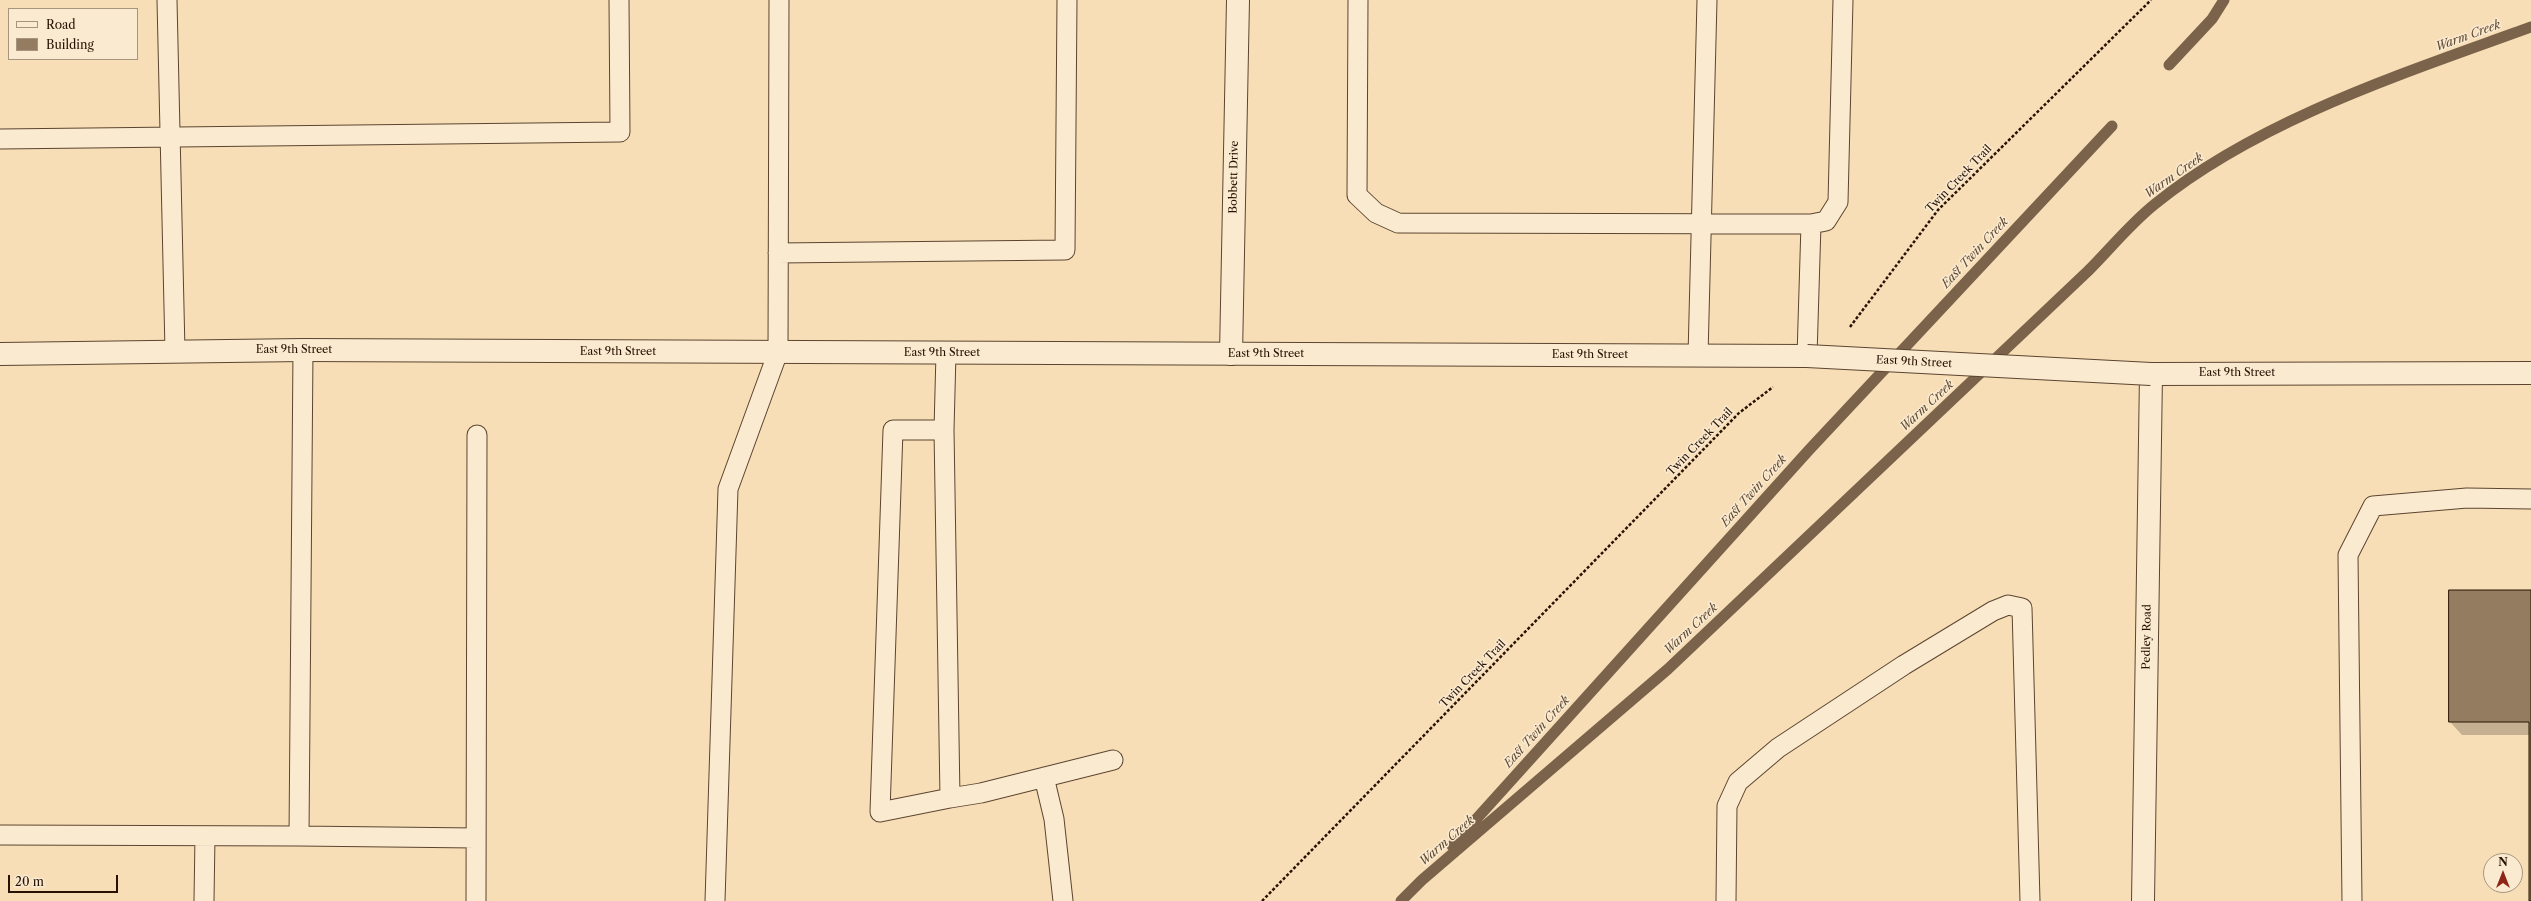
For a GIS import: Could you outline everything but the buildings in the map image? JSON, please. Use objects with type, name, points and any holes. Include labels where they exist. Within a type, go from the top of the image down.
[{"type":"street","name":"Bobbett Drive","points":[[1232,354],[1238,0]]},
{"type":"street","name":"East 9th Street","points":[[0,354],[303,350],[1807,356],[2151,374],[2531,373]]},
{"type":"street","name":"Pedley Road","points":[[2143,901],[2151,374]]},
{"type":"lane","points":[[167,0],[175,351]]},
{"type":"lane","points":[[0,139],[170,135],[620,132],[619,0]]},
{"type":"lane","points":[[715,901],[728,489],[778,352],[779,0]]},
{"type":"lane","points":[[778,253],[1065,250],[1067,0]]},
{"type":"lane","points":[[1358,0],[1357,195],[1376,213],[1398,223],[1699,224],[1811,224],[1826,221],[1838,202],[1843,0]]},
{"type":"lane","points":[[1698,356],[1699,224],[1707,0]]},
{"type":"lane","points":[[1807,356],[1811,224]]},
{"type":"lane","points":[[299,836],[303,350]]},
{"type":"lane","points":[[946,353],[944,430],[950,798]]},
{"type":"lane","points":[[944,430],[893,430],[880,812],[981,793],[1113,760]]},
{"type":"lane","points":[[476,901],[477,435]]},
{"type":"lane","points":[[2352,901],[2348,555],[2373,506],[2467,498],[2531,499]]},
{"type":"lane","points":[[1726,901],[1727,806],[1738,782],[1778,748],[1904,665],[1993,611],[2008,605],[2022,608],[2030,901]]},
{"type":"lane","points":[[1044,778],[1054,819],[1063,901]]},
{"type":"lane","points":[[0,835],[476,838]]},
{"type":"lane","points":[[204,901],[205,836]]},
{"type":"path","name":"Twin Creek Trail","points":[[1850,328],[1938,210],[2150,0]]},
{"type":"path","name":"Twin Creek Trail","points":[[1262,901],[1739,413],[1776,385]]},
{"type":"waterway","name":"East Twin Creek","points":[[2169,65],[2212,19],[2224,0]]},
{"type":"waterway","name":"Warm Creek","points":[[1401,901],[1422,880],[1668,669],[2088,271],[2129,228],[2155,204],[2196,174],[2240,147],[2287,123],[2384,81],[2531,27]]},
{"type":"waterway","name":"East Twin Creek","points":[[1452,846],[1809,450],[2112,126]]}]
